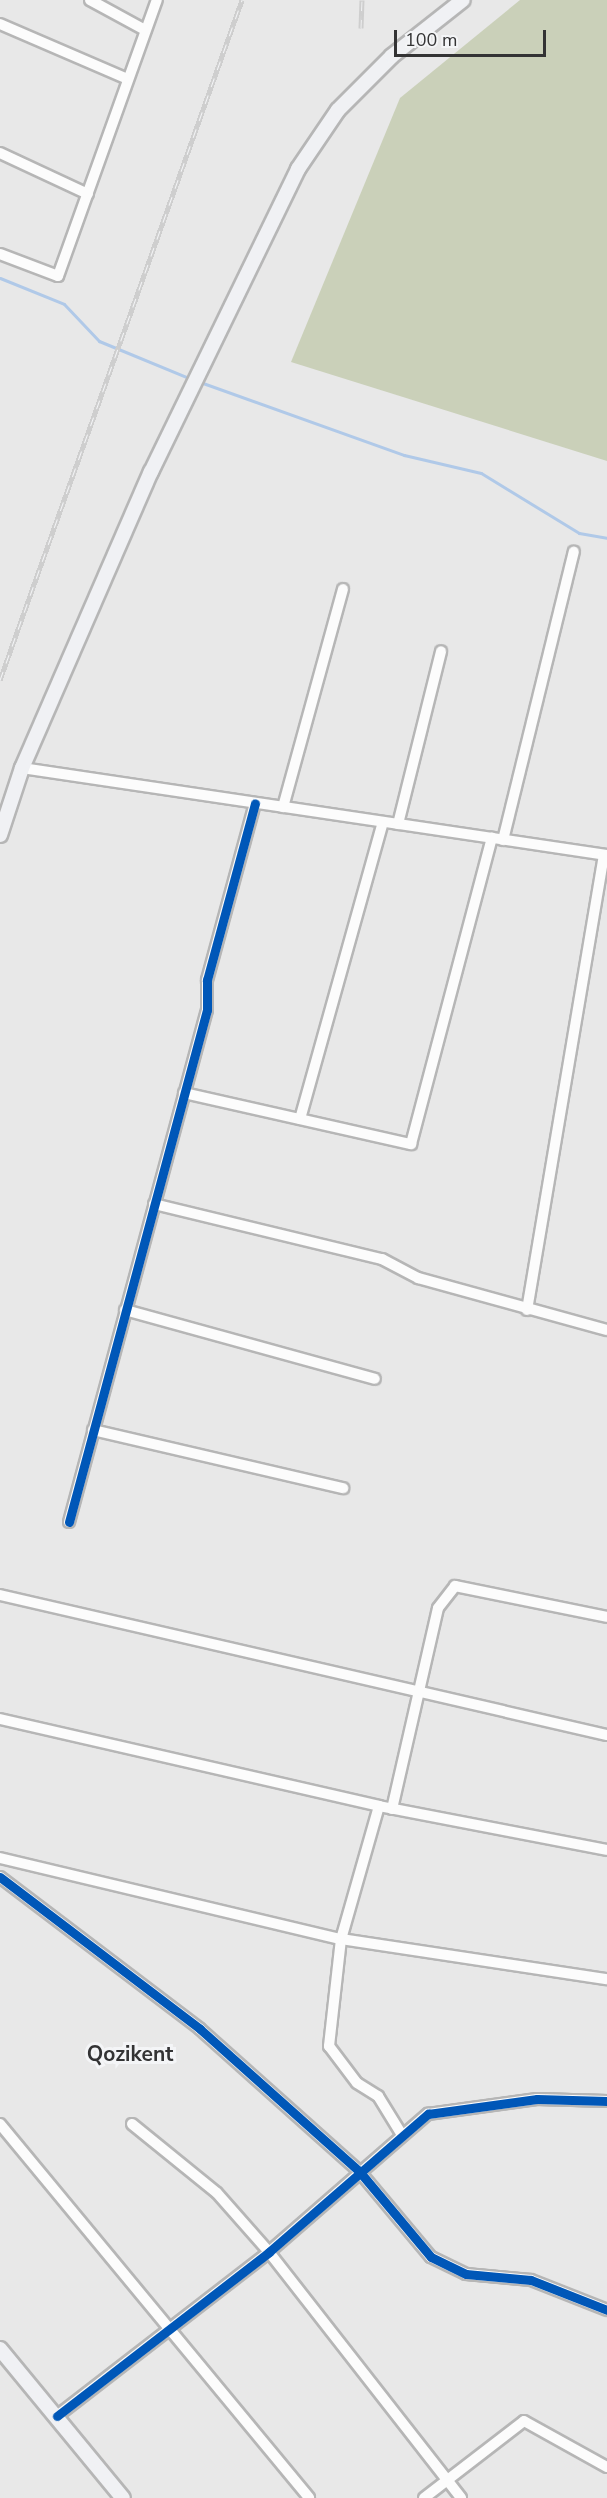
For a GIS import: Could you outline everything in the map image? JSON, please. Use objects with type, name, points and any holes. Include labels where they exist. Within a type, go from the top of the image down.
[{"type":"main road","points":[[0,835],[21,768],[186,394],[298,169],[338,110],[392,56],[463,0]]},
{"type":"main road","points":[[0,2349],[123,2498]]},
{"type":"street","points":[[90,0],[145,30]]},
{"type":"street","points":[[0,254],[58,276],[157,0]]},
{"type":"street","points":[[0,24],[128,79]]},
{"type":"street","points":[[0,153],[88,194]]},
{"type":"street","points":[[184,1094],[411,1143],[497,839],[574,552]]},
{"type":"street","points":[[283,807],[343,589]]},
{"type":"street","points":[[398,824],[441,651]]},
{"type":"street","points":[[21,768],[605,855],[527,1310]]},
{"type":"street","points":[[69,1522],[207,1010],[207,980],[255,803]]},
{"type":"street","points":[[300,1119],[383,822]]},
{"type":"street","points":[[154,1204],[382,1259],[399,1271],[527,1310],[607,1330]]},
{"type":"street","points":[[125,1311],[375,1379]]},
{"type":"street","points":[[93,1430],[343,1488]]},
{"type":"street","points":[[392,1809],[438,1608],[455,1586],[607,1617]]},
{"type":"street","points":[[0,1594],[607,1734]]},
{"type":"street","points":[[0,1719],[392,1809],[607,1850]]},
{"type":"street","points":[[379,1806],[341,1939],[329,2046],[357,2083],[378,2096],[402,2135]]},
{"type":"street","points":[[0,1858],[341,1939],[607,1979]]},
{"type":"street","points":[[0,1877],[200,2029],[359,2171],[431,2257],[466,2274],[531,2280],[607,2310]]},
{"type":"street","points":[[57,2416],[171,2331],[270,2252],[359,2171],[428,2114],[537,2099],[607,2102]]},
{"type":"street","points":[[0,2124],[309,2498]]},
{"type":"street","points":[[132,2124],[217,2193],[270,2252],[461,2498]]},
{"type":"street","points":[[424,2498],[524,2421],[607,2467]]},
{"type":"green space","points":[[520,0],[607,0],[607,461],[291,362],[400,98]]},
{"type":"waterway","points":[[0,278],[64,304],[99,341],[191,379]]},
{"type":"waterway","points":[[200,382],[404,455],[481,473],[579,533],[607,538]]},
{"type":"railway","points":[[0,680],[242,0]]},
{"type":"railway","points":[[361,28],[362,0]]},
{"type":"cycle path","points":[[69,1522],[207,1010],[207,980],[255,803]]},
{"type":"cycle path","points":[[0,1877],[200,2029],[359,2171],[431,2257],[466,2274],[531,2280],[607,2310]]},
{"type":"cycle path","points":[[57,2416],[269,2252],[428,2114],[537,2099],[607,2101]]},
{"type":"district","name":"Qozikent","points":[[130,2054]]}]
